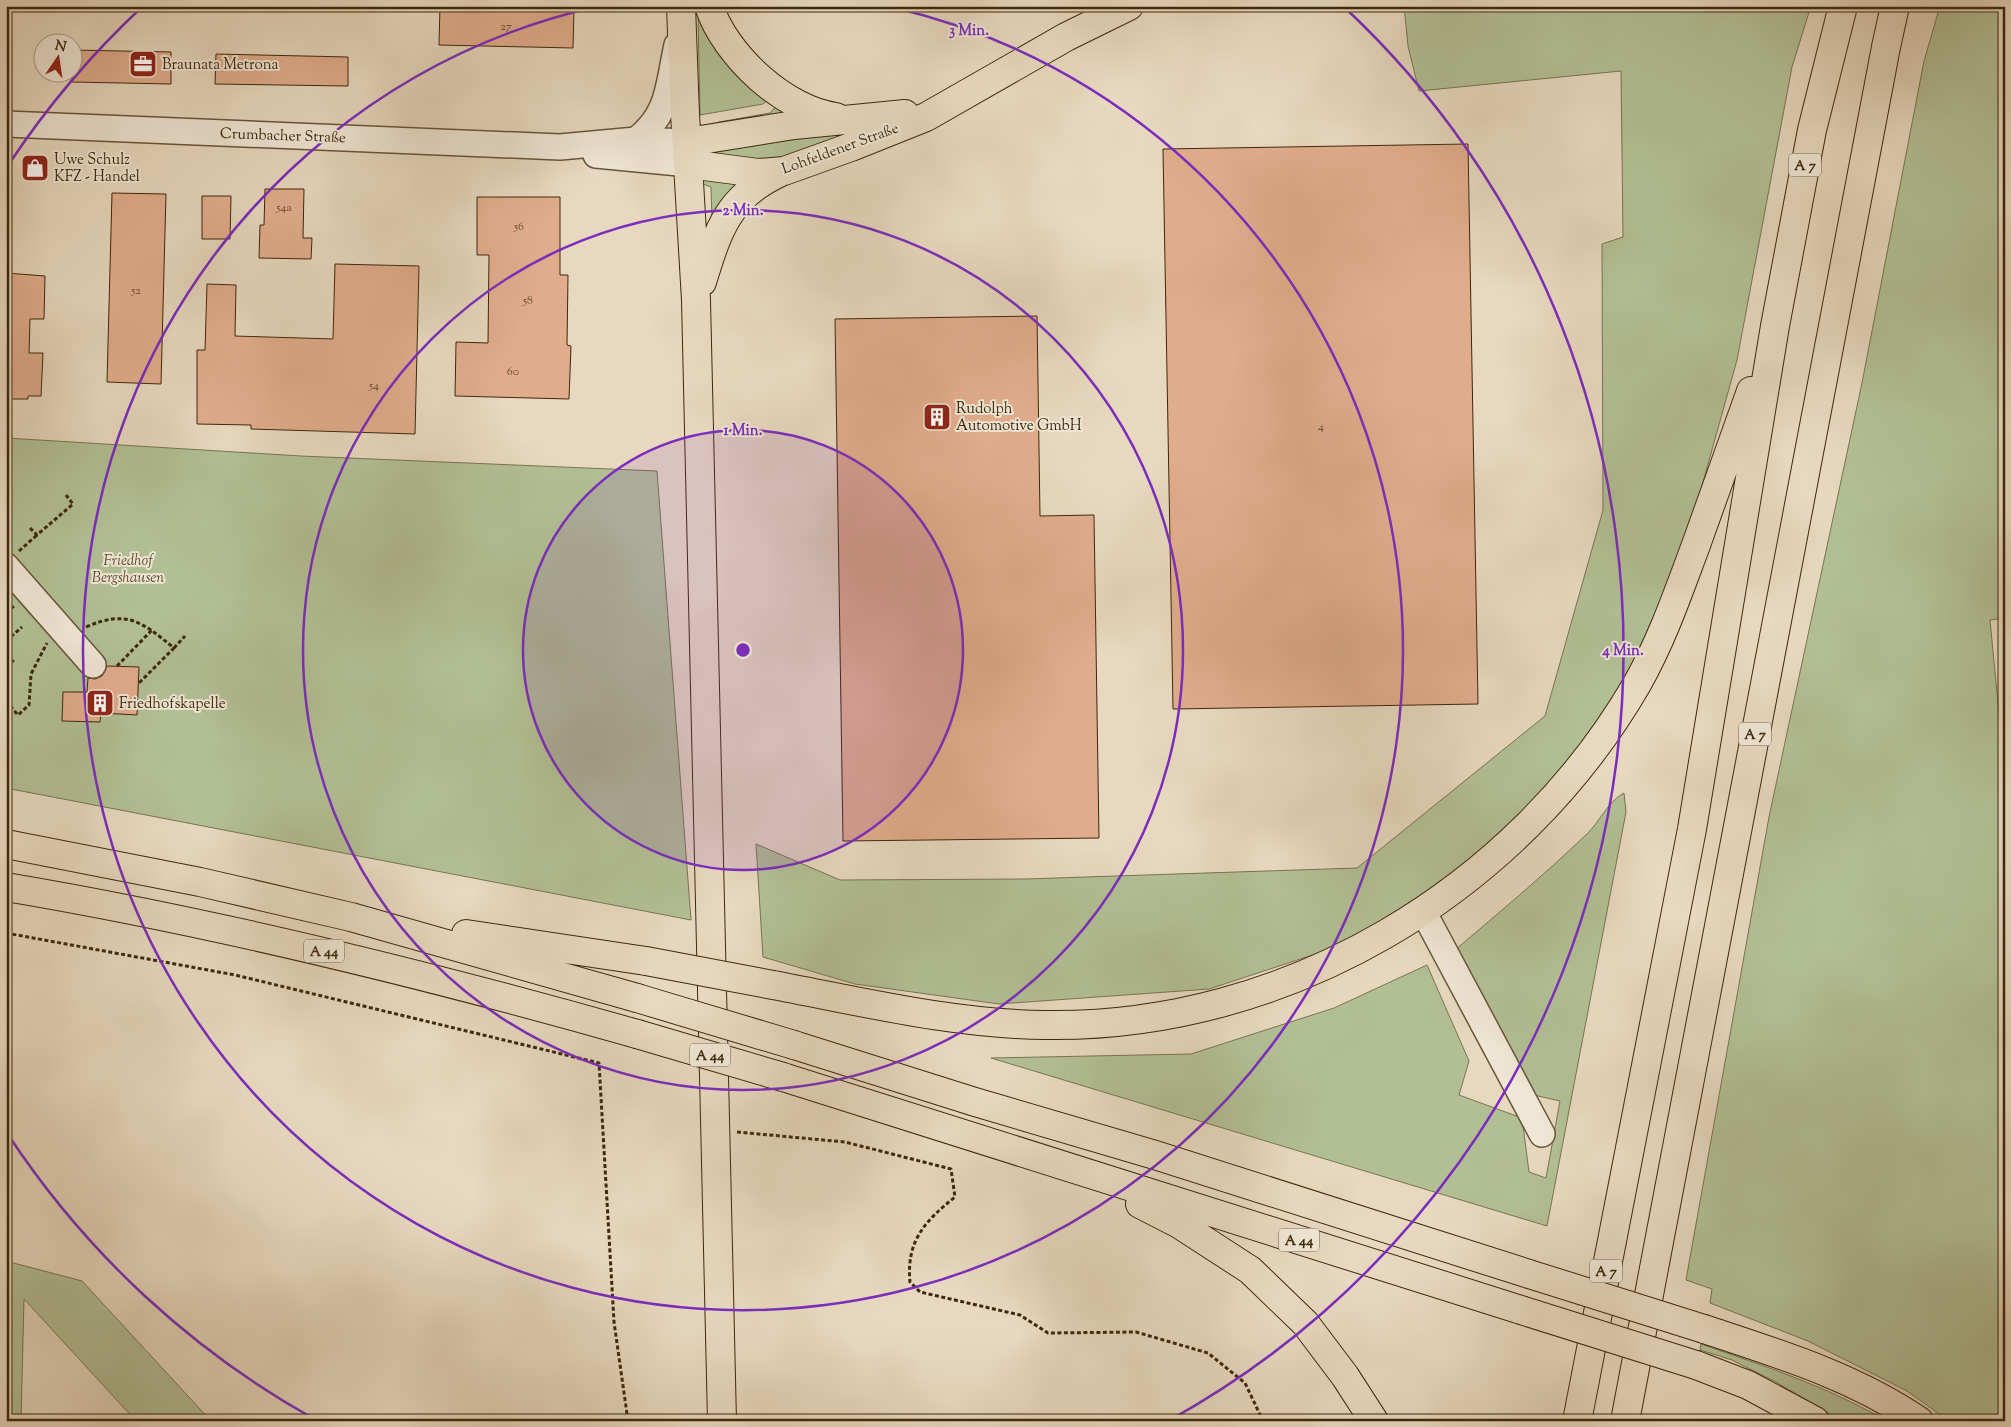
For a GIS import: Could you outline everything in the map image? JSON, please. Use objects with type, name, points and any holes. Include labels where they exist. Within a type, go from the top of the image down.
[{"type":"main road","points":[[709,6],[713,20],[725,42],[749,70],[789,98],[826,116],[850,119]]},
{"type":"main road","name":"Lohfeldener Straße","points":[[688,153],[758,173],[784,171],[926,117],[954,99],[1066,37],[1129,6]]},
{"type":"main road","name":"A 7","points":[[1577,1421],[1692,829],[1775,326],[1812,130],[1843,6]]},
{"type":"main road","name":"A 7","points":[[1625,1421],[1895,6]]},
{"type":"main road","points":[[1886,48],[1913,6]]},
{"type":"main road","points":[[681,15],[696,300],[722,1421]]},
{"type":"main road","name":"Lohfeldener Straße","points":[[688,153],[794,125],[895,116],[954,99]]},
{"type":"main road","points":[[696,300],[720,230],[735,204],[753,187],[784,171]]},
{"type":"main road","points":[[351,917],[646,961],[773,986],[983,1022],[1048,1025],[1112,1022],[1177,1012],[1240,997],[1301,976],[1360,949],[1424,911],[1469,878],[1518,836],[1562,789],[1602,738],[1637,683],[1667,625],[1775,326]]},
{"type":"main road","points":[[6,844],[190,880],[351,917],[637,998],[794,1045],[975,1102],[1155,1155],[1704,1329],[1837,1375],[1892,1403],[1918,1421]]},
{"type":"main road","name":"A 44","points":[[6,887],[186,920],[344,955],[509,997],[783,1077],[1696,1365],[1748,1386],[1815,1421]]},
{"type":"main road","points":[[1077,1171],[1179,1224],[1250,1270],[1305,1323],[1345,1376],[1374,1421]]},
{"type":"street","points":[[636,140],[657,122],[664,108],[681,15]]},
{"type":"street","name":"Crumbacher Straße","points":[[6,124],[207,128],[560,147],[596,154],[688,153]]},
{"type":"street","name":"Crumbacher Straße","points":[[560,147],[636,140],[688,153]]},
{"type":"street","points":[[9,562],[63,632],[105,665]]},
{"type":"street","points":[[1424,911],[1542,1134]]},
{"type":"path","points":[[6,99],[9,6]]},
{"type":"path","points":[[9,562],[73,504],[66,495]]},
{"type":"path","points":[[30,528],[38,535]]},
{"type":"path","points":[[6,701],[18,715],[29,705],[31,674],[40,652],[63,632],[83,628],[102,620],[119,618],[145,624],[174,648]]},
{"type":"path","points":[[6,641],[22,627]]},
{"type":"path","points":[[105,665],[152,630]]},
{"type":"path","points":[[139,683],[185,636]]},
{"type":"path","points":[[6,666],[15,659]]},
{"type":"path","points":[[6,933],[235,975],[600,1063],[614,1322],[628,1421]]},
{"type":"path","points":[[714,1132],[760,1133],[845,1142],[951,1169],[956,1197],[931,1216],[913,1243],[908,1269],[910,1282],[920,1292],[1020,1315],[1048,1333],[1136,1332],[1208,1353],[1245,1383],[1263,1421]]},
{"type":"green space","points":[[1404,6],[1811,6],[1792,67],[1737,360],[1678,572],[1613,706],[1558,782],[1448,888],[1337,947],[1209,989],[999,1004],[855,984],[763,957],[756,844],[840,880],[1026,879],[1357,868],[1545,716],[1603,510],[1602,244],[1623,237],[1621,71],[1419,91],[1408,46]]},
{"type":"green space","points":[[1940,6],[2005,6],[2005,618],[1990,620],[2005,776],[2005,1421],[1949,1421],[1907,1391],[1808,1341],[1710,1303],[1712,1289],[1686,1280],[1769,817],[1862,383],[1924,61]]},
{"type":"green space","points":[[698,15],[770,98],[763,104],[700,115]]},
{"type":"green space","points":[[778,104],[793,113],[704,128],[719,122],[770,113]]},
{"type":"green space","points":[[858,130],[781,162],[722,157],[714,151]]},
{"type":"green space","points":[[703,176],[741,182],[712,219],[711,187],[703,184]]},
{"type":"green space","name":"Friedhof Bergshausen","points":[[6,438],[301,456],[657,471],[691,920],[6,788]]},
{"type":"green space","points":[[1624,793],[1626,812],[1547,1226],[991,1058],[1191,1054],[1334,1008],[1427,965],[1469,1061],[1459,1095],[1522,1118],[1529,1172],[1546,1178],[1560,1101],[1534,1095],[1455,950],[1570,850],[1591,830],[1608,807]]},
{"type":"green space","points":[[6,1261],[82,1281],[211,1421],[136,1421],[24,1299],[21,1421],[6,1421]]},
{"type":"green space","points":[[1701,1344],[1819,1387],[1887,1421],[1842,1421],[1774,1381],[1732,1360],[1700,1350]]},
{"type":"building","points":[[440,6],[574,6],[573,48],[439,45]]},
{"type":"building","points":[[82,50],[171,52],[171,84],[72,82],[82,82]]},
{"type":"building","points":[[216,54],[348,57],[348,86],[215,84]]},
{"type":"building","points":[[1468,144],[1478,704],[1173,709],[1163,149]]},
{"type":"building","points":[[265,189],[304,189],[303,238],[312,238],[311,259],[259,258],[260,225],[264,225]]},
{"type":"building","points":[[112,193],[166,194],[161,384],[107,382]]},
{"type":"building","points":[[202,196],[231,196],[230,239],[202,239]]},
{"type":"building","points":[[477,197],[560,197],[560,275],[568,275],[567,345],[571,346],[569,399],[455,396],[456,342],[488,343],[489,255],[477,255]]},
{"type":"building","points":[[335,264],[419,266],[415,434],[251,429],[251,425],[197,424],[197,350],[205,350],[207,284],[236,285],[235,336],[333,339]]},
{"type":"building","points":[[6,273],[45,276],[44,319],[30,319],[29,353],[43,353],[41,396],[28,396],[28,399],[6,399]]},
{"type":"building","points":[[1037,316],[1040,516],[1094,515],[1099,838],[843,841],[835,319]]},
{"type":"building","name":"Friedhofskapelle","points":[[107,666],[139,667],[137,715],[101,713],[100,722],[62,721],[63,692],[87,692],[88,678],[95,679],[102,676]]},
{"type":"place","name":"Braunata Metrona","points":[[143,64]]},
{"type":"place","name":"Uwe Schulz KFZ - Handel","points":[[35,168]]},
{"type":"place","name":"Rudolph Automotive GmbH","points":[[937,417]]},
{"type":"place","name":"Friedhofskapelle","points":[[100,703]]}]
